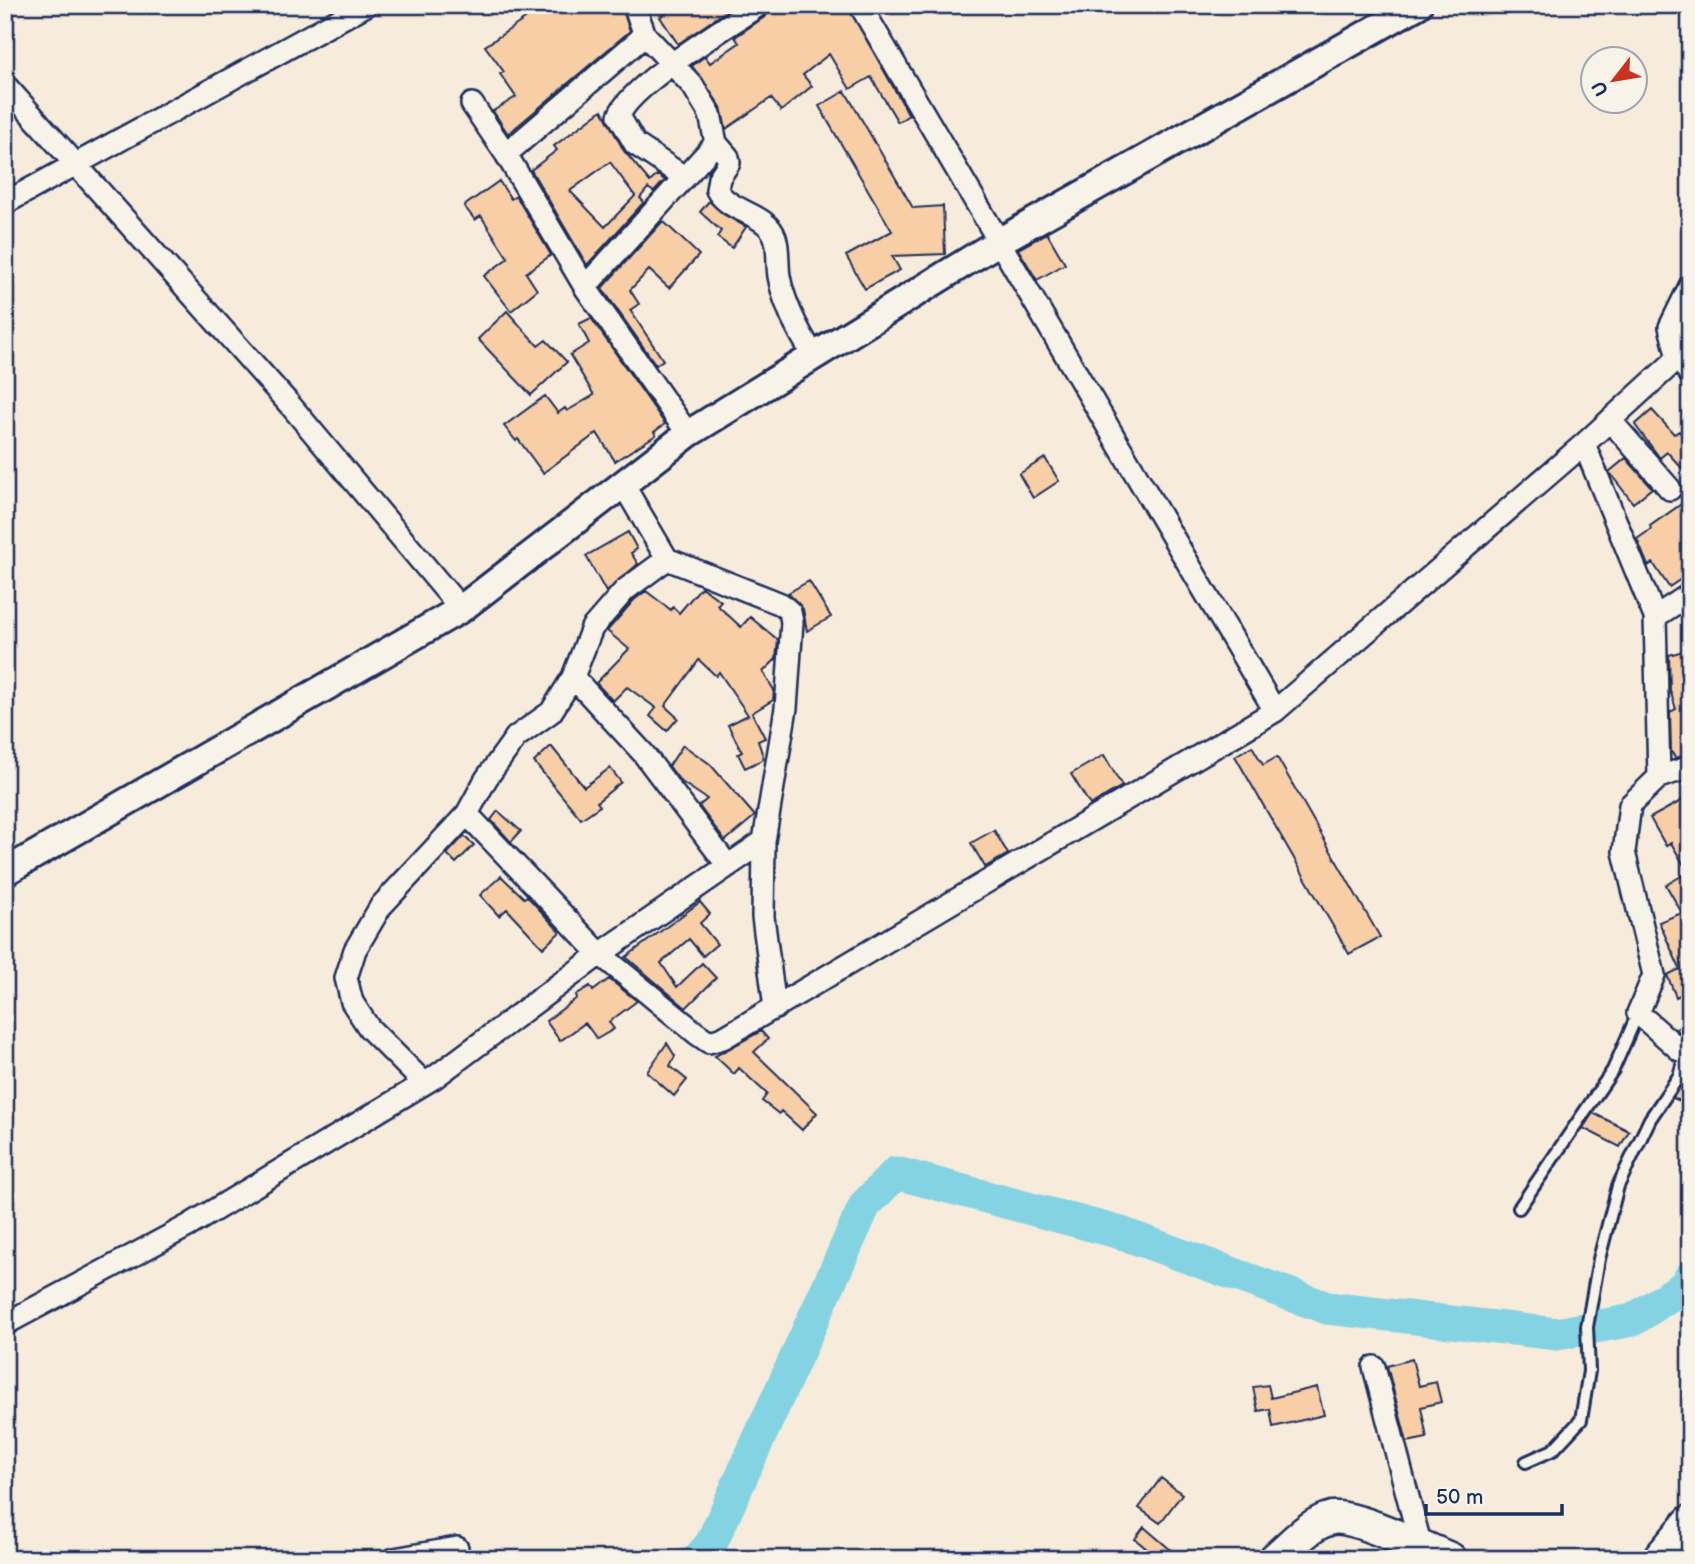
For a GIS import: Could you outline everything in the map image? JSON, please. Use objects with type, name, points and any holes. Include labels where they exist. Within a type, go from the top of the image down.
[{"type":"main road","points":[[1275,1559],[1312,1527],[1334,1517],[1358,1522],[1436,1553]]},
{"type":"main road","points":[[1659,1559],[1690,1522]]},
{"type":"street","points":[[5,203],[366,5]]},
{"type":"street","points":[[634,5],[645,35],[693,86],[710,114],[716,143],[729,163],[719,178],[717,190],[729,205],[759,220],[775,236],[785,299],[795,326],[814,356]]},
{"type":"street","points":[[684,177],[635,145],[620,116],[623,105],[673,64],[759,5]]},
{"type":"street","points":[[860,5],[1275,711]]},
{"type":"street","points":[[5,872],[461,609],[624,486],[688,434],[1000,241],[1418,5]]},
{"type":"street","points":[[506,154],[645,35]]},
{"type":"street","points":[[5,85],[291,406],[461,609]]},
{"type":"street","points":[[472,104],[506,154],[585,287],[688,434]]},
{"type":"street","points":[[585,287],[716,143]]},
{"type":"street","points":[[467,814],[600,954],[709,1042],[723,1038],[1275,711],[1610,420],[1684,366],[1670,327],[1690,286]]},
{"type":"street","points":[[1610,420],[1670,489]]},
{"type":"street","points":[[1584,444],[1655,617],[1659,777]]},
{"type":"street","points":[[624,486],[667,559],[781,604],[790,612],[792,622],[786,708],[764,841],[763,917],[775,1008]]},
{"type":"street","points":[[424,1083],[369,1028],[352,1002],[346,978],[355,950],[381,906],[467,814],[486,779],[516,737],[551,712],[573,677],[592,628],[625,590],[667,559]]},
{"type":"street","points":[[1655,617],[1690,594]]},
{"type":"street","points":[[573,677],[643,753],[728,866]]},
{"type":"street","points":[[1688,1051],[1680,1050],[1638,1013],[1654,975],[1624,852],[1630,805],[1659,777],[1690,767]]},
{"type":"street","points":[[5,1324],[188,1226],[424,1083],[600,954],[764,841]]},
{"type":"street","points":[[1374,1367],[1436,1553]]},
{"type":"street","points":[[394,1559],[457,1548]]},
{"type":"lane","points":[[1519,1208],[1614,1070],[1638,1013]]},
{"type":"lane","points":[[1526,1462],[1553,1450],[1581,1420],[1589,1371],[1587,1326],[1599,1259],[1618,1186],[1650,1119],[1679,1076],[1688,1051]]},
{"type":"building","points":[[546,5],[563,5],[568,13],[579,5],[621,5],[630,31],[508,134],[493,111],[516,97],[500,74],[504,72],[485,46]]},
{"type":"building","points":[[679,5],[735,5],[678,44],[660,17]]},
{"type":"building","points":[[772,5],[807,5],[813,14],[828,5],[847,5],[909,115],[898,122],[871,77],[850,89],[829,54],[803,75],[812,86],[781,111],[771,98],[726,129],[721,107],[692,66],[705,56],[710,63],[739,43],[735,37],[766,16]]},
{"type":"building","points":[[845,91],[913,208],[943,206],[945,254],[892,256],[900,270],[865,289],[846,256],[892,231],[819,106]]},
{"type":"building","points":[[602,110],[624,151],[650,182],[657,175],[665,180],[654,192],[648,188],[640,198],[644,202],[587,265],[531,170],[557,150],[554,146]],"holes":[[[610,162],[635,196],[605,227],[570,191]]]},
{"type":"building","points":[[499,181],[511,199],[516,196],[551,255],[526,273],[537,290],[511,311],[484,276],[508,258],[481,216],[475,220],[464,206]]},
{"type":"building","points":[[709,201],[723,214],[746,227],[732,248],[717,237],[721,231],[700,212]]},
{"type":"building","points":[[663,221],[699,255],[669,288],[649,270],[630,290],[639,304],[630,310],[663,360],[656,365],[602,288]]},
{"type":"building","points":[[1047,233],[1065,264],[1037,280],[1018,249]]},
{"type":"building","points":[[507,311],[538,346],[546,340],[567,362],[531,395],[478,339]]},
{"type":"building","points":[[591,318],[665,424],[654,432],[656,435],[615,461],[597,433],[543,473],[518,439],[516,441],[504,426],[545,396],[558,413],[565,408],[567,411],[594,395],[570,355],[589,343],[579,324]]},
{"type":"building","points":[[1652,410],[1674,434],[1679,431],[1690,446],[1690,477],[1667,452],[1660,458],[1635,425]]},
{"type":"building","points":[[1045,458],[1059,481],[1033,498],[1019,474]]},
{"type":"building","points":[[1626,458],[1652,488],[1633,503],[1609,472]]},
{"type":"building","points":[[1690,498],[1690,573],[1669,587],[1653,563],[1648,566],[1637,539],[1651,529],[1650,526]]},
{"type":"building","points":[[628,532],[637,549],[631,553],[638,564],[606,592],[586,556]]},
{"type":"building","points":[[809,581],[831,617],[807,631],[803,609],[788,593]]},
{"type":"building","points":[[701,587],[721,601],[717,605],[741,627],[750,617],[778,640],[776,659],[763,672],[774,690],[773,700],[752,713],[765,738],[758,741],[764,759],[745,768],[738,754],[742,752],[728,725],[748,715],[719,672],[716,676],[699,660],[665,706],[678,718],[667,731],[650,716],[656,708],[627,687],[613,701],[596,683],[629,649],[607,631],[634,600],[646,591],[679,613]]},
{"type":"building","points":[[1690,649],[1690,754],[1675,758],[1671,751],[1670,712],[1676,709],[1670,690],[1669,655]]},
{"type":"building","points":[[683,745],[710,764],[755,816],[725,841],[699,806],[707,799],[680,781],[669,766]]},
{"type":"building","points":[[551,746],[584,787],[610,768],[621,782],[597,802],[600,806],[581,819],[534,762]]},
{"type":"building","points":[[1252,746],[1263,765],[1277,757],[1380,937],[1349,954],[1235,756]]},
{"type":"building","points":[[1104,755],[1122,786],[1090,805],[1071,774]]},
{"type":"building","points":[[1690,796],[1690,990],[1676,997],[1667,975],[1680,969],[1659,922],[1682,913],[1666,885],[1688,872],[1671,843],[1666,846],[1650,818]]},
{"type":"building","points":[[498,811],[521,831],[511,842],[491,820]]},
{"type":"building","points":[[994,830],[1008,854],[985,867],[971,843]]},
{"type":"building","points":[[464,836],[474,845],[456,863],[447,854]]},
{"type":"building","points":[[501,876],[524,898],[527,896],[560,932],[543,948],[507,909],[499,916],[480,895]]},
{"type":"building","points":[[700,902],[710,914],[700,923],[717,944],[703,956],[689,939],[661,963],[677,987],[702,963],[716,978],[686,1008],[626,957]]},
{"type":"building","points":[[609,979],[637,1001],[609,1022],[614,1029],[597,1039],[585,1023],[560,1041],[546,1021],[577,998],[576,995],[590,986],[593,991]]},
{"type":"building","points":[[1690,1020],[1690,1036],[1684,1036],[1676,1029]]},
{"type":"building","points":[[761,1031],[768,1039],[754,1052],[817,1113],[802,1130],[781,1111],[779,1114],[762,1101],[767,1094],[739,1068],[734,1074],[715,1056]]},
{"type":"building","points":[[667,1043],[675,1056],[670,1066],[687,1080],[674,1096],[647,1072]]},
{"type":"building","points":[[1690,1067],[1690,1105],[1673,1098]]},
{"type":"building","points":[[1593,1113],[1629,1131],[1620,1147],[1583,1128]]},
{"type":"building","points":[[1412,1359],[1419,1386],[1436,1382],[1441,1402],[1421,1407],[1427,1438],[1407,1442],[1387,1366]]},
{"type":"building","points":[[1268,1385],[1271,1398],[1317,1387],[1324,1415],[1273,1427],[1270,1409],[1258,1411],[1253,1387]]},
{"type":"building","points":[[1161,1478],[1182,1494],[1160,1523],[1139,1508]]},
{"type":"building","points":[[1144,1527],[1172,1551],[1166,1559],[1159,1559],[1135,1539]]},
{"type":"waterway","points":[[698,1559],[711,1544],[865,1205],[896,1173],[1121,1233],[1327,1308],[1557,1334],[1633,1320],[1687,1284],[1690,1277]]}]
